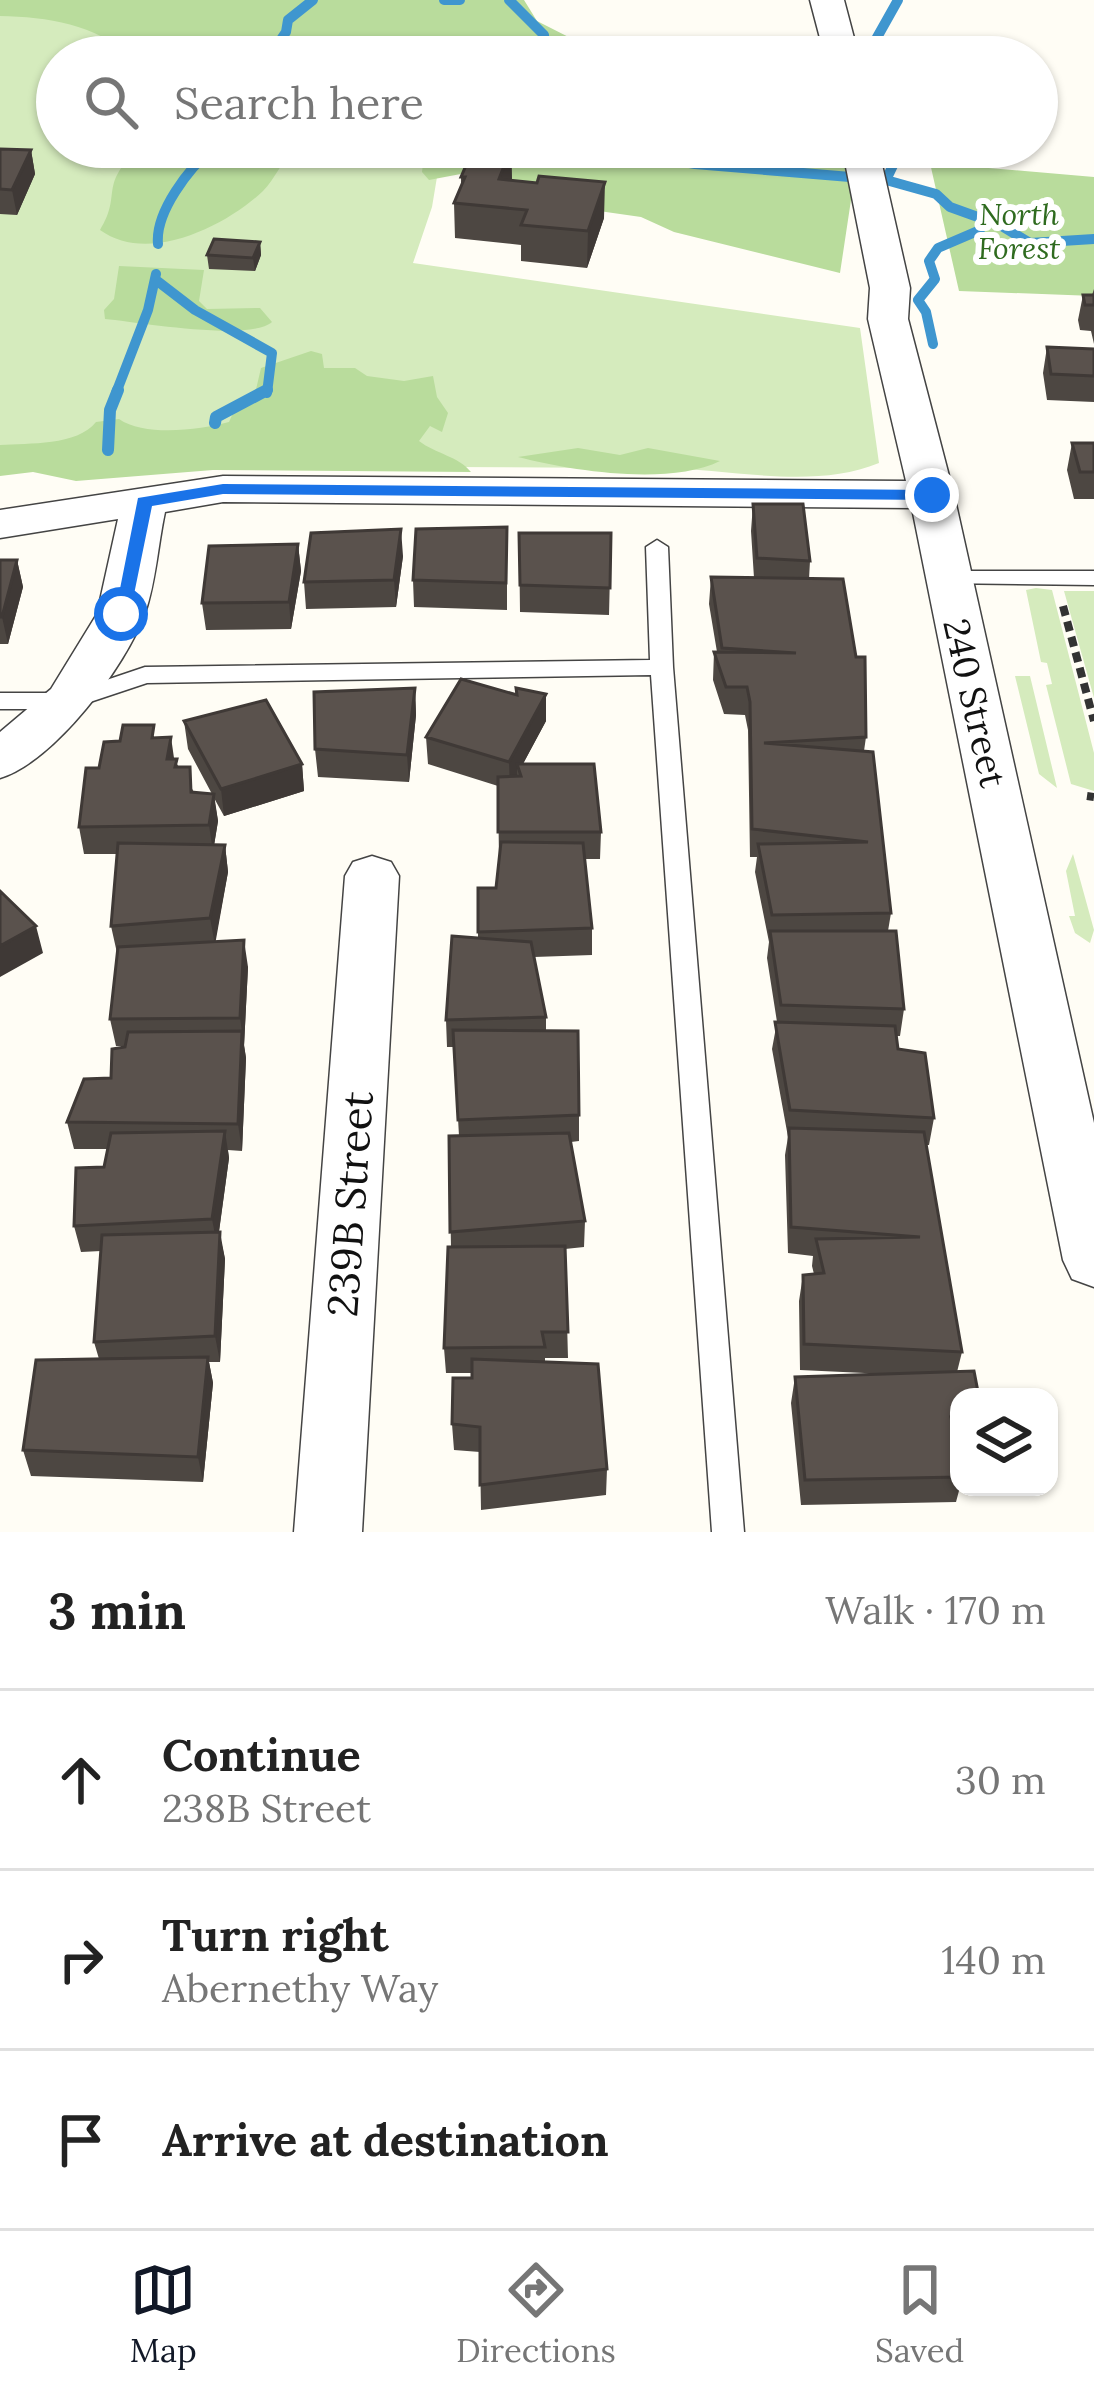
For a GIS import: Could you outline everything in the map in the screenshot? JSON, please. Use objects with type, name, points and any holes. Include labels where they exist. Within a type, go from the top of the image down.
[{"type":"street","points":[[827,0],[836,36]]},
{"type":"street","points":[[848,36],[859,15]]},
{"type":"street","name":"240 Street","points":[[869,188],[890,288],[888,319],[932,495],[1094,1260]]},
{"type":"street","points":[[0,524],[223,489],[932,495]]},
{"type":"street","points":[[0,760],[69,700],[121,614],[144,502]]},
{"type":"street","name":"239B Street","points":[[328,1532],[372,876]]},
{"type":"lane","points":[[657,547],[662,667],[728,1532]]},
{"type":"lane","points":[[946,578],[1094,578]]},
{"type":"lane","points":[[0,701],[69,700],[146,675],[662,667]]},
{"type":"path","points":[[1056,578],[1094,721]]},
{"type":"green space","points":[[0,0],[524,0],[537,21],[567,36],[100,36],[70,24],[0,16]]},
{"type":"green space","points":[[0,7],[80,8],[142,36],[36,36],[36,168],[438,168],[432,207],[413,263],[860,328],[879,463],[800,477],[661,468],[0,467]]},
{"type":"green space","points":[[122,168],[280,168],[263,191],[229,217],[186,237],[141,244],[100,230]]},
{"type":"green space","points":[[422,168],[856,168],[840,273],[674,232],[641,217],[599,211],[501,176],[466,173],[429,180]]},
{"type":"green space","name":"North Forest","points":[[931,168],[1094,177],[1094,296],[959,291]]},
{"type":"green space","points":[[119,266],[204,270],[199,301],[207,309],[260,308],[272,322],[260,328],[218,331],[105,319]]},
{"type":"green space","points":[[311,351],[322,354],[324,368],[355,368],[367,376],[404,381],[433,376],[437,397],[448,413],[442,432],[430,426],[419,441],[471,472],[213,470],[76,481],[33,472],[0,476],[0,445],[65,439],[96,422],[119,419],[143,428],[173,430],[229,422],[234,411],[254,398],[261,368]]},
{"type":"green space","points":[[578,448],[620,455],[648,448],[720,461],[675,473],[620,474],[518,457]]},
{"type":"green space","points":[[1026,590],[1052,590],[1094,753],[1094,791],[1071,784],[1046,685],[1052,684],[1047,663],[1041,662]]},
{"type":"green space","points":[[1064,591],[1094,591],[1094,698]]},
{"type":"green space","points":[[1015,676],[1030,676],[1057,788],[1039,774]]},
{"type":"green space","points":[[1073,854],[1094,930],[1090,943],[1075,933],[1069,916],[1075,916],[1066,871]]},
{"type":"building","points":[[0,149],[31,150],[12,190],[0,189]]},
{"type":"building","points":[[465,168],[503,168],[499,179],[537,183],[539,176],[605,182],[588,231],[521,225],[527,210],[454,203],[465,177],[461,177]]},
{"type":"building","points":[[214,239],[260,242],[253,258],[207,255]]},
{"type":"building","points":[[1083,295],[1094,295],[1094,305],[1085,305]]},
{"type":"building","points":[[1047,347],[1094,349],[1094,376],[1051,374]]},
{"type":"building","points":[[1072,443],[1094,443],[1094,472],[1080,472]]},
{"type":"building","points":[[753,504],[803,504],[810,561],[757,558]]},
{"type":"building","points":[[507,527],[506,583],[413,580],[416,529]]},
{"type":"building","points":[[401,529],[394,580],[304,582],[311,533]]},
{"type":"building","points":[[519,533],[611,533],[610,588],[520,585]]},
{"type":"building","points":[[298,544],[289,602],[202,603],[209,546]]},
{"type":"building","points":[[0,560],[17,560],[2,617],[0,617]]},
{"type":"building","points":[[711,577],[843,579],[856,657],[865,657],[866,737],[764,743],[873,752],[891,913],[772,915],[758,844],[868,842],[752,829],[747,687],[726,687],[714,652],[796,653],[722,648]]},
{"type":"building","points":[[461,679],[517,695],[516,688],[546,694],[509,762],[426,737]]},
{"type":"building","points":[[415,688],[407,755],[315,749],[314,692]]},
{"type":"building","points":[[266,700],[302,764],[221,789],[184,721]]},
{"type":"building","points":[[123,725],[154,725],[152,738],[171,737],[167,759],[177,759],[175,767],[190,767],[191,792],[214,794],[209,825],[79,827],[86,768],[99,768],[104,742],[120,741]]},
{"type":"building","points":[[517,764],[594,764],[601,832],[498,832],[498,777],[521,776]]},
{"type":"building","points":[[501,842],[583,843],[592,928],[478,932],[478,888],[496,888]]},
{"type":"building","points":[[118,843],[225,845],[210,918],[111,926]]},
{"type":"building","points":[[0,891],[36,926],[0,946]]},
{"type":"building","points":[[770,931],[896,931],[904,1009],[781,1005]]},
{"type":"building","points":[[452,936],[531,942],[546,1017],[446,1020]]},
{"type":"building","points":[[244,940],[240,1018],[110,1019],[118,947]]},
{"type":"building","points":[[775,1022],[895,1026],[898,1049],[925,1053],[934,1118],[790,1110]]},
{"type":"building","points":[[453,1030],[578,1031],[579,1115],[458,1120]]},
{"type":"building","points":[[242,1031],[238,1124],[67,1122],[84,1079],[111,1078],[112,1049],[125,1047],[128,1032]]},
{"type":"building","points":[[789,1128],[924,1132],[962,1352],[804,1344],[803,1275],[824,1273],[816,1239],[920,1237],[791,1227]]},
{"type":"building","points":[[225,1131],[212,1219],[74,1226],[76,1168],[104,1167],[111,1133]]},
{"type":"building","points":[[569,1133],[585,1221],[450,1232],[449,1136]]},
{"type":"building","points":[[220,1232],[215,1336],[94,1342],[102,1235]]},
{"type":"building","points":[[565,1246],[568,1332],[542,1332],[545,1347],[444,1348],[448,1247]]},
{"type":"building","points":[[208,1357],[198,1457],[23,1450],[36,1360]]},
{"type":"building","points":[[472,1359],[598,1364],[607,1469],[480,1485],[480,1427],[452,1424],[453,1378],[472,1378]]},
{"type":"building","points":[[974,1371],[977,1388],[950,1388],[950,1477],[805,1480],[795,1377]]},
{"type":"waterway","points":[[283,36],[288,20],[313,0]]},
{"type":"waterway","points":[[444,0],[460,0]]},
{"type":"waterway","points":[[509,0],[544,36]]},
{"type":"waterway","points":[[878,36],[898,0]]},
{"type":"waterway","points":[[158,244],[162,218],[193,168]]},
{"type":"waterway","points":[[743,168],[886,180]]},
{"type":"waterway","points":[[886,180],[892,168]]},
{"type":"waterway","points":[[886,180],[936,194],[950,207],[1000,225],[1030,243],[1094,239]]},
{"type":"waterway","points":[[933,344],[926,312],[918,300],[935,279],[929,261],[938,248],[980,230],[981,220]]},
{"type":"waterway","points":[[116,393],[148,310],[156,274]]},
{"type":"waterway","points":[[156,280],[195,310],[272,353],[267,393]]},
{"type":"waterway","points":[[108,450],[110,410],[118,390]]},
{"type":"waterway","points":[[215,423],[216,417],[267,390]]},
{"type":"route","points":[[121,614],[144,502],[223,489],[932,495]]}]
